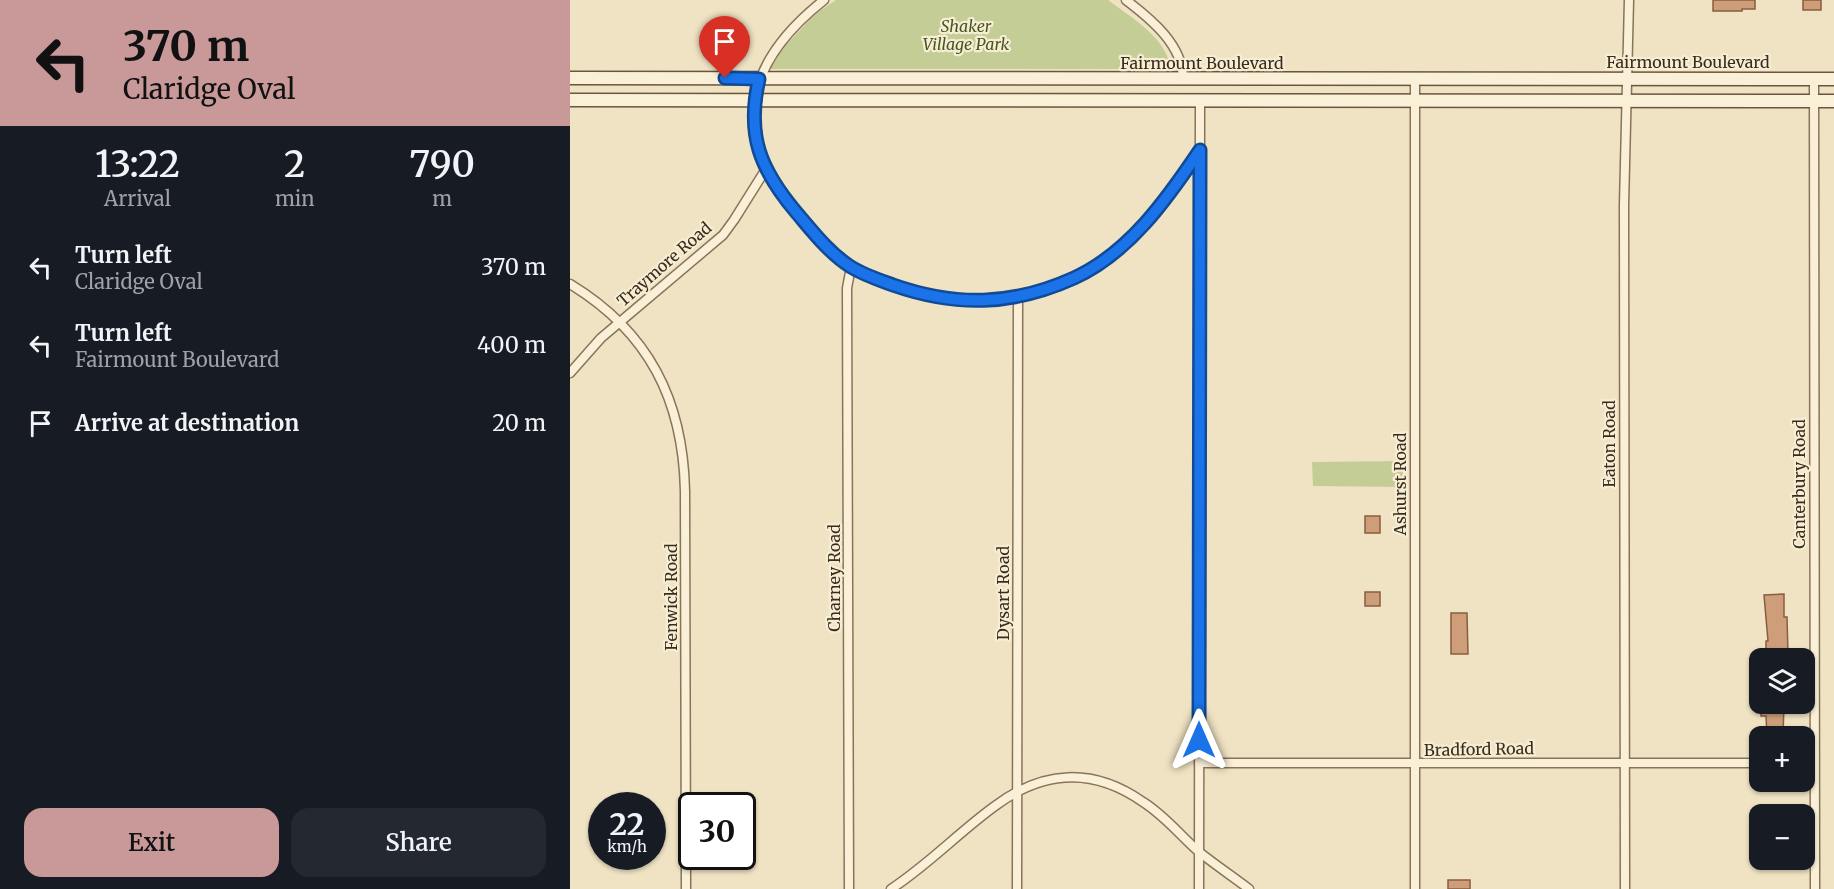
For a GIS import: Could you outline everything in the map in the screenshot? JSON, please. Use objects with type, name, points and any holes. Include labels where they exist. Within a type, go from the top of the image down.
[{"type":"main road","name":"Fairmount Boulevard","points":[[570,78],[1834,79]]},
{"type":"main road","points":[[570,100],[1834,101]]},
{"type":"street","points":[[824,0],[787,33],[759,79],[754,129],[759,152],[766,169],[816,236],[851,267],[883,281],[936,298],[973,301],[1018,297],[1041,291],[1075,277],[1097,265],[1117,250],[1142,226],[1168,197],[1200,150]]},
{"type":"street","points":[[1126,0],[1145,16],[1174,48],[1181,64],[1183,79]]},
{"type":"street","name":"Eaton Road","points":[[1625,889],[1625,101],[1629,0]]},
{"type":"street","name":"Ashurst Road","points":[[1415,79],[1415,889]]},
{"type":"street","name":"Canterbury Road","points":[[1814,79],[1814,726]]},
{"type":"street","points":[[1199,889],[1200,101]]},
{"type":"street","name":"Traymore Road","points":[[570,373],[586,352],[618,323],[723,235],[766,169]]},
{"type":"street","name":"Charney Road","points":[[849,889],[847,288],[851,267]]},
{"type":"street","name":"Fenwick Road","points":[[570,284],[593,299],[644,351],[660,377],[674,409],[683,448],[686,491],[686,889]]},
{"type":"street","name":"Dysart Road","points":[[1017,889],[1018,297]]},
{"type":"street","name":"Bradford Road","points":[[1199,763],[1749,763]]},
{"type":"street","points":[[891,889],[911,876],[996,805],[1033,784],[1063,777],[1078,777],[1110,785],[1144,802],[1199,851],[1249,889]]},
{"type":"street","name":"Canterbury Road","points":[[1814,792],[1815,889]]},
{"type":"green space","name":"Shaker Village Park","points":[[836,0],[1108,0],[1152,34],[1165,51],[1169,61],[1163,69],[763,69],[815,14]]},
{"type":"green space","points":[[1403,461],[1403,487],[1313,486],[1312,462]]},
{"type":"building","points":[[1713,0],[1755,0],[1755,9],[1713,11]]},
{"type":"building","points":[[1803,0],[1821,0],[1821,10],[1803,10]]},
{"type":"building","points":[[1365,516],[1380,516],[1380,533],[1365,533]]},
{"type":"building","points":[[1365,592],[1380,592],[1380,606],[1365,606]]},
{"type":"building","points":[[1784,594],[1788,648],[1766,648],[1766,641],[1768,641],[1764,595]]},
{"type":"building","points":[[1451,613],[1467,613],[1468,654],[1451,654]]},
{"type":"building","points":[[1761,714],[1784,714],[1783,726],[1766,726],[1766,716],[1761,716]]},
{"type":"building","points":[[1448,880],[1470,880],[1470,889],[1448,889]]},
{"type":"route","points":[[725,78],[759,79],[754,124],[762,160],[780,191],[827,248],[851,267],[870,276],[909,291],[948,300],[985,301],[1030,295],[1087,271],[1117,250],[1146,221],[1172,192],[1200,150],[1199,740]]}]
